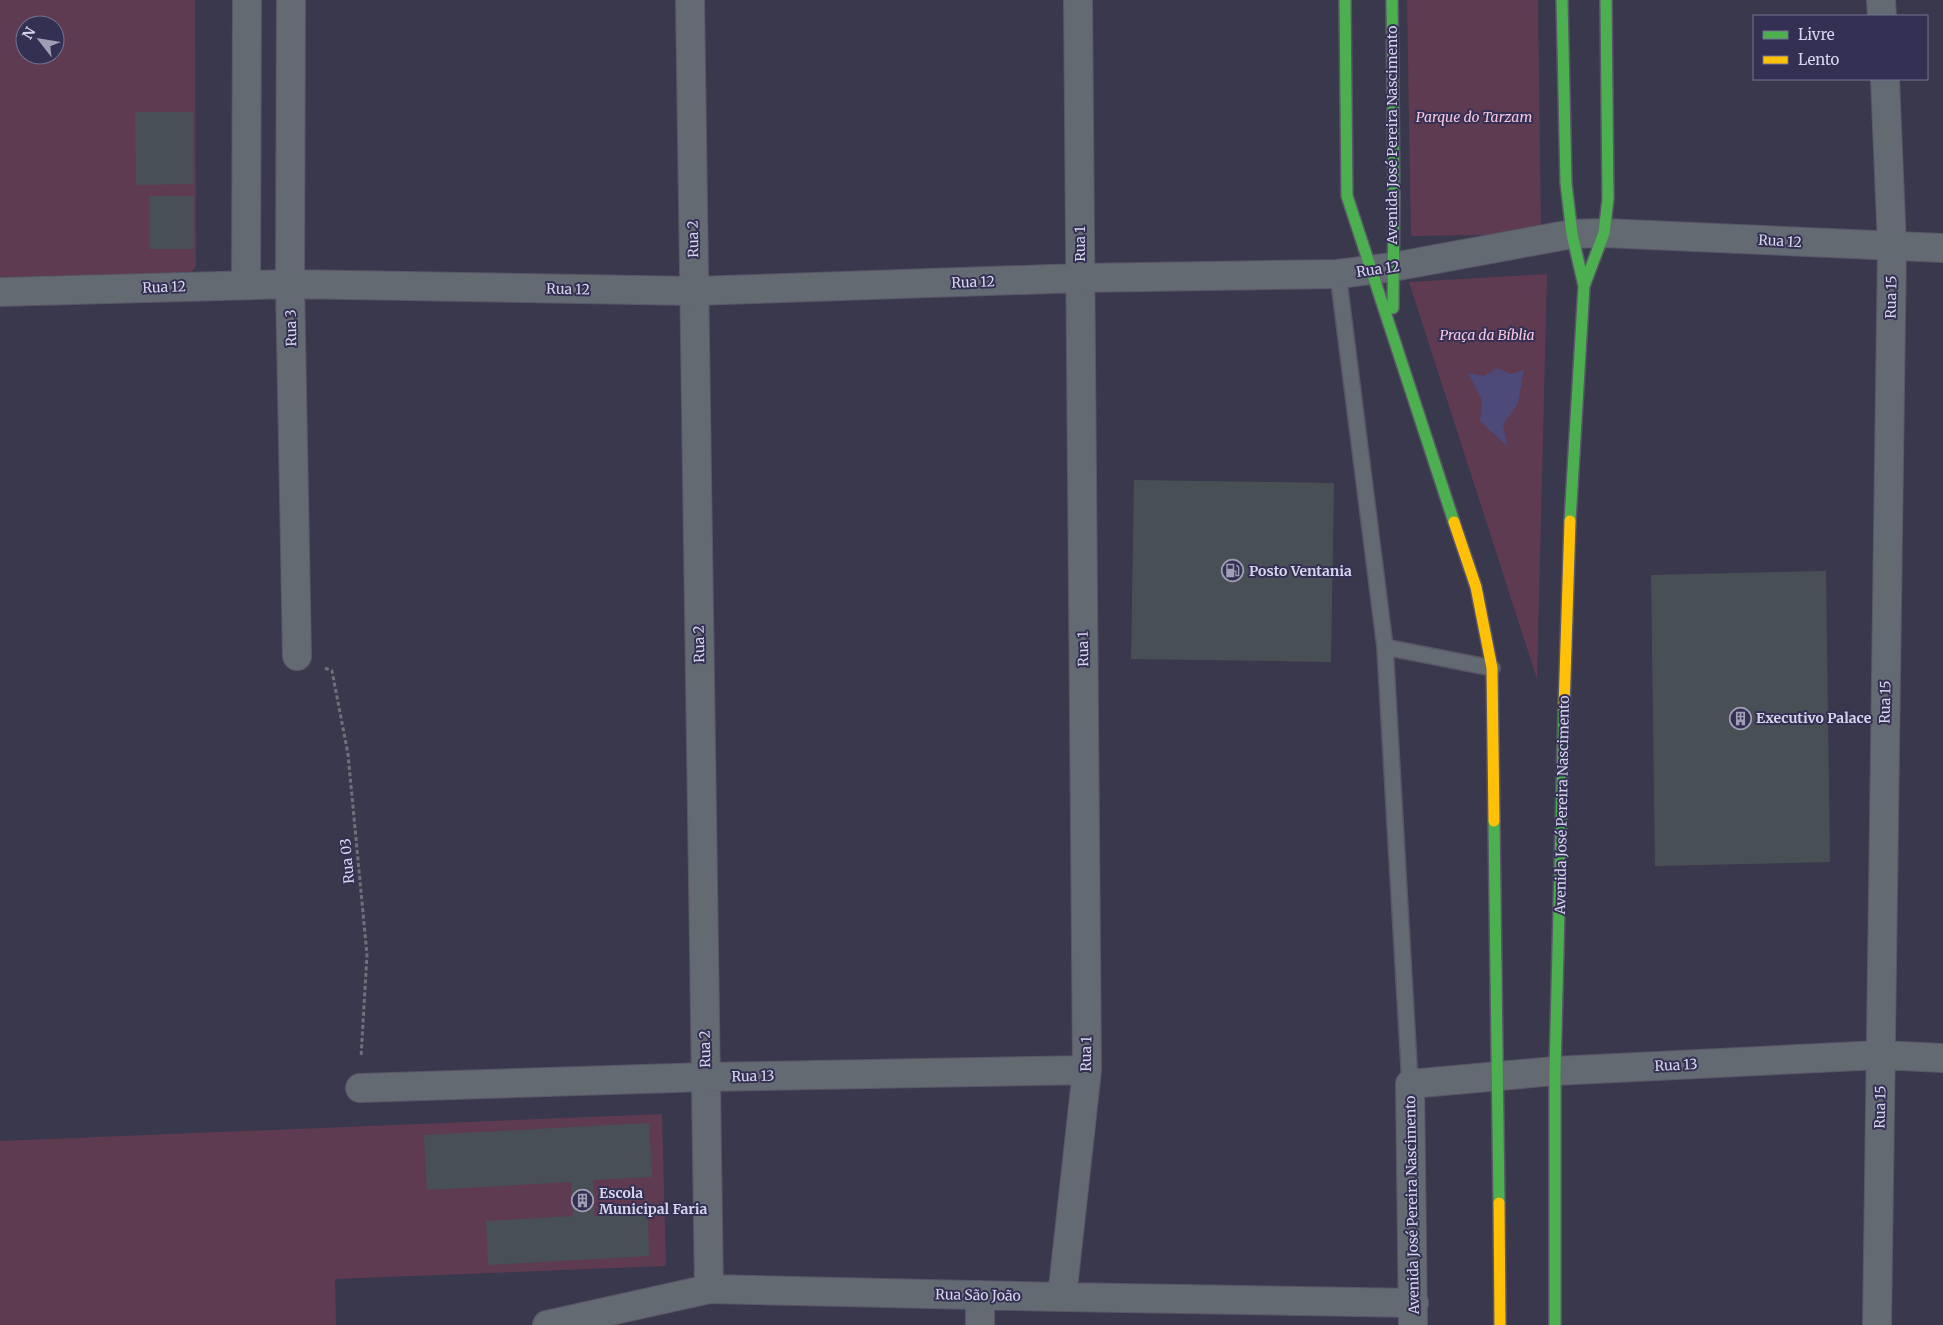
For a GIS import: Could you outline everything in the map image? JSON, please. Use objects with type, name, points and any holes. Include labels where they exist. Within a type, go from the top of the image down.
[{"type":"main road","name":"Avenida José Pereira Nascimento","points":[[1345,0],[1347,196],[1382,269],[1393,331],[1476,587],[1492,668],[1500,1325]]},
{"type":"main road","name":"Avenida José Pereira Nascimento","points":[[1392,0],[1394,194],[1382,269],[1393,331]]},
{"type":"main road","name":"Avenida José Pereira Nascimento","points":[[1555,1325],[1555,1071],[1567,562],[1584,286],[1572,234],[1566,183],[1562,0]]},
{"type":"main road","name":"Avenida José Pereira Nascimento","points":[[1584,286],[1604,233],[1608,199],[1606,0]]},
{"type":"street","points":[[246,285],[247,0]]},
{"type":"street","name":"Rua 3","points":[[291,0],[290,284],[296,656]]},
{"type":"street","name":"Rua 2","points":[[690,0],[709,1289]]},
{"type":"street","name":"Rua 1","points":[[1062,1297],[1087,1070],[1078,0]]},
{"type":"street","points":[[1881,0],[1882,15]]},
{"type":"street","name":"Rua 15","points":[[1877,1325],[1892,246],[1884,80]]},
{"type":"street","name":"Rua 12","points":[[0,292],[290,284],[694,292],[1080,278],[1338,274],[1382,269],[1572,234],[1604,233],[1943,248]]},
{"type":"street","name":"Rua 13","points":[[1410,1084],[1555,1071],[1880,1055],[1943,1058]]},
{"type":"street","name":"Rua 13","points":[[360,1088],[706,1077],[1087,1070]]},
{"type":"street","name":"Avenida José Pereira Nascimento","points":[[1410,1084],[1414,1314]]},
{"type":"street","name":"Rua São João","points":[[547,1325],[602,1319],[709,1289],[1062,1297],[1414,1314]]},
{"type":"street","points":[[980,1295],[980,1325]]},
{"type":"lane","points":[[1338,274],[1385,647],[1410,1084]]},
{"type":"lane","points":[[1385,647],[1492,668]]},
{"type":"path","name":"Rua 03","points":[[296,656],[332,671],[348,754],[367,955],[360,1088]]},
{"type":"green space","points":[[0,0],[195,0],[196,266],[191,273],[0,277]]},
{"type":"green space","name":"Parque do Tarzam","points":[[1407,0],[1538,0],[1541,234],[1411,236]]},
{"type":"green space","name":"Praça da Bíblia","points":[[1547,274],[1537,679],[1409,282]]},
{"type":"green space","points":[[662,1114],[666,1266],[335,1279],[336,1325],[0,1325],[0,1141]]},
{"type":"shaded area","points":[[1497,368],[1511,374],[1524,370],[1518,403],[1503,425],[1508,447],[1480,421],[1482,400],[1468,373],[1484,376]]},
{"type":"building","points":[[135,112],[193,112],[193,184],[136,185]]},
{"type":"building","points":[[149,196],[194,196],[194,249],[149,249]]},
{"type":"building","name":"Posto Ventania","points":[[1134,480],[1334,483],[1331,662],[1131,659]]},
{"type":"building","name":"Executivo Palace","points":[[1826,571],[1830,862],[1655,866],[1651,575]]},
{"type":"building","name":"Escola Municipal Faria","points":[[649,1123],[652,1177],[593,1180],[594,1216],[648,1213],[649,1256],[488,1265],[486,1221],[573,1216],[571,1182],[427,1190],[424,1135]]},
{"type":"traffic: fast","points":[[1345,0],[1347,196],[1454,522]]},
{"type":"traffic: fast","points":[[1392,0],[1393,308]]},
{"type":"traffic: fast","points":[[1562,0],[1566,183],[1572,234],[1584,286]]},
{"type":"traffic: fast","points":[[1570,521],[1584,286],[1604,233],[1608,199],[1606,0]]},
{"type":"traffic: fast","points":[[1555,1325],[1555,1071],[1564,708]]},
{"type":"traffic: fast","points":[[1494,821],[1499,1203]]},
{"type":"traffic: slow","points":[[1564,708],[1570,521]]},
{"type":"traffic: slow","points":[[1454,522],[1476,587],[1492,668],[1494,821]]},
{"type":"traffic: slow","points":[[1499,1203],[1500,1325]]},
{"type":"place","name":"Posto Ventania","points":[[1233,571]]},
{"type":"place","name":"Executivo Palace","points":[[1740,718]]},
{"type":"place","name":"Escola Municipal Faria","points":[[583,1201]]}]
